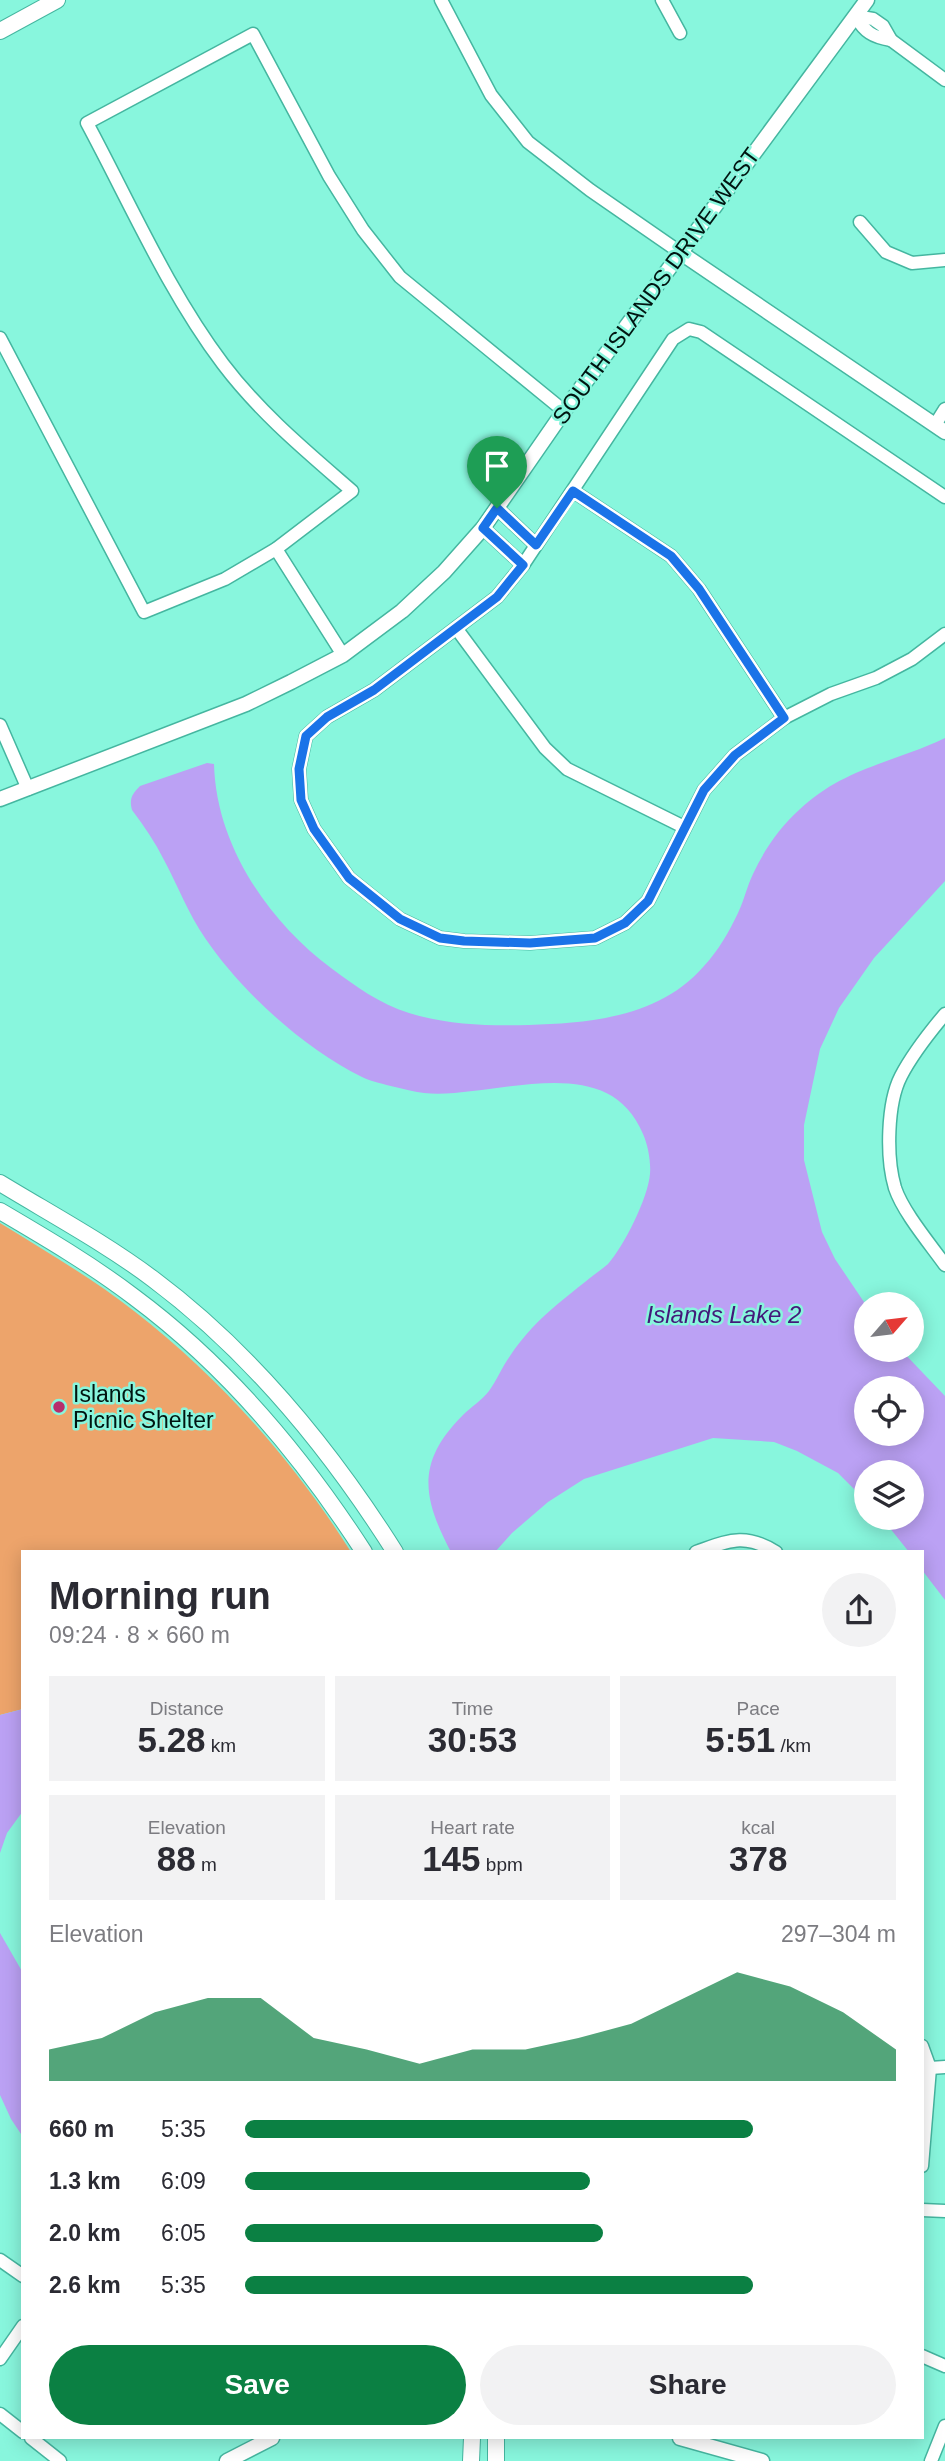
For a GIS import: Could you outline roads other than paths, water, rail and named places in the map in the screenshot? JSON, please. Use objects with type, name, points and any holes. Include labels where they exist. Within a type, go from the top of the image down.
[{"type":"main road","points":[[0,31],[57,0]]},
{"type":"main road","points":[[0,1183],[153,1278],[214,1331],[273,1388],[309,1430],[361,1499],[395,1550]]},
{"type":"main road","points":[[0,1212],[136,1298],[197,1351],[232,1384],[290,1448],[363,1550]]},
{"type":"main road","points":[[471,2461],[472,2439]]},
{"type":"main road","points":[[496,2439],[496,2461]]},
{"type":"street","points":[[441,0],[491,95],[528,142],[590,190],[940,428],[945,409]]},
{"type":"street","points":[[662,0],[680,33]]},
{"type":"street","name":"SOUTH ISLANDS DRIVE WEST","points":[[0,799],[246,704],[343,654],[410,603],[444,572],[483,528],[564,411],[867,0]]},
{"type":"street","points":[[855,16],[873,19],[883,26],[891,40],[945,80]]},
{"type":"street","points":[[0,338],[144,612],[225,579],[276,549],[352,491],[267,416],[223,364],[182,303],[87,123],[253,34],[329,176],[363,230],[400,276],[564,411]]},
{"type":"street","points":[[860,222],[886,252],[912,263],[945,260]]},
{"type":"street","points":[[945,497],[701,332],[689,329],[673,339],[523,565],[497,597],[374,690],[327,717],[306,736],[299,769],[301,800],[314,829],[349,878],[400,919],[440,938],[530,943],[595,938],[625,923],[648,901],[704,790],[735,755],[784,718],[831,694],[876,678],[912,659],[945,634]]},
{"type":"street","points":[[573,491],[671,556],[699,589],[784,718]]},
{"type":"street","points":[[497,508],[536,545]]},
{"type":"street","points":[[483,528],[523,565]]},
{"type":"street","points":[[276,549],[343,654]]},
{"type":"street","points":[[456,628],[545,748],[567,769],[684,827]]},
{"type":"street","points":[[0,725],[27,789]]},
{"type":"street","points":[[945,1014],[927,1035],[900,1078],[891,1118],[889,1154],[896,1189],[921,1234],[945,1265]]},
{"type":"street","points":[[702,1550],[733,1539],[762,1543],[773,1550]]},
{"type":"street","points":[[924,2052],[930,2068],[924,2142]]},
{"type":"street","points":[[930,2068],[945,2067]]},
{"type":"street","points":[[924,2210],[945,2211]]},
{"type":"street","points":[[0,2260],[21,2275]]},
{"type":"street","points":[[0,2359],[21,2329]]},
{"type":"street","points":[[924,2357],[945,2366]]},
{"type":"street","points":[[0,2414],[21,2430]]},
{"type":"street","points":[[931,2461],[945,2426]]},
{"type":"street","points":[[32,2439],[60,2461]]},
{"type":"street","points":[[227,2461],[270,2439]]},
{"type":"street","points":[[686,2439],[762,2461]]},
{"type":"water","name":"Islands Lake 2","points":[[945,738],[945,881],[874,958],[839,1008],[820,1049],[804,1125],[804,1160],[822,1232],[835,1259],[857,1292],[854,1292],[854,1362],[912,1362],[945,1396],[945,1600],[924,1573],[924,1550],[907,1550],[891,1530],[924,1530],[924,1460],[854,1460],[854,1489],[838,1473],[774,1442],[713,1438],[584,1479],[548,1502],[497,1550],[450,1550],[434,1514],[430,1497],[428,1480],[437,1448],[463,1415],[489,1391],[512,1352],[532,1328],[557,1304],[608,1264],[621,1246],[640,1208],[650,1174],[650,1159],[643,1134],[626,1107],[603,1091],[576,1084],[546,1083],[451,1093],[424,1093],[366,1079],[340,1065],[275,1016],[236,978],[220,958],[205,938],[157,847],[132,810],[133,794],[140,786],[207,763],[214,764],[224,823],[235,852],[250,879],[286,928],[331,968],[378,1000],[424,1017],[483,1025],[553,1024],[600,1019],[646,1007],[686,983],[723,941],[762,856],[779,831],[816,796],[851,775]]},
{"type":"water","points":[[21,1710],[21,1814],[7,1833],[0,1853],[0,1715]]},
{"type":"water","points":[[0,1933],[21,1970],[21,2134],[0,2095]]},
{"type":"place","name":"Islands Picnic Shelter","points":[[59,1407]]}]
